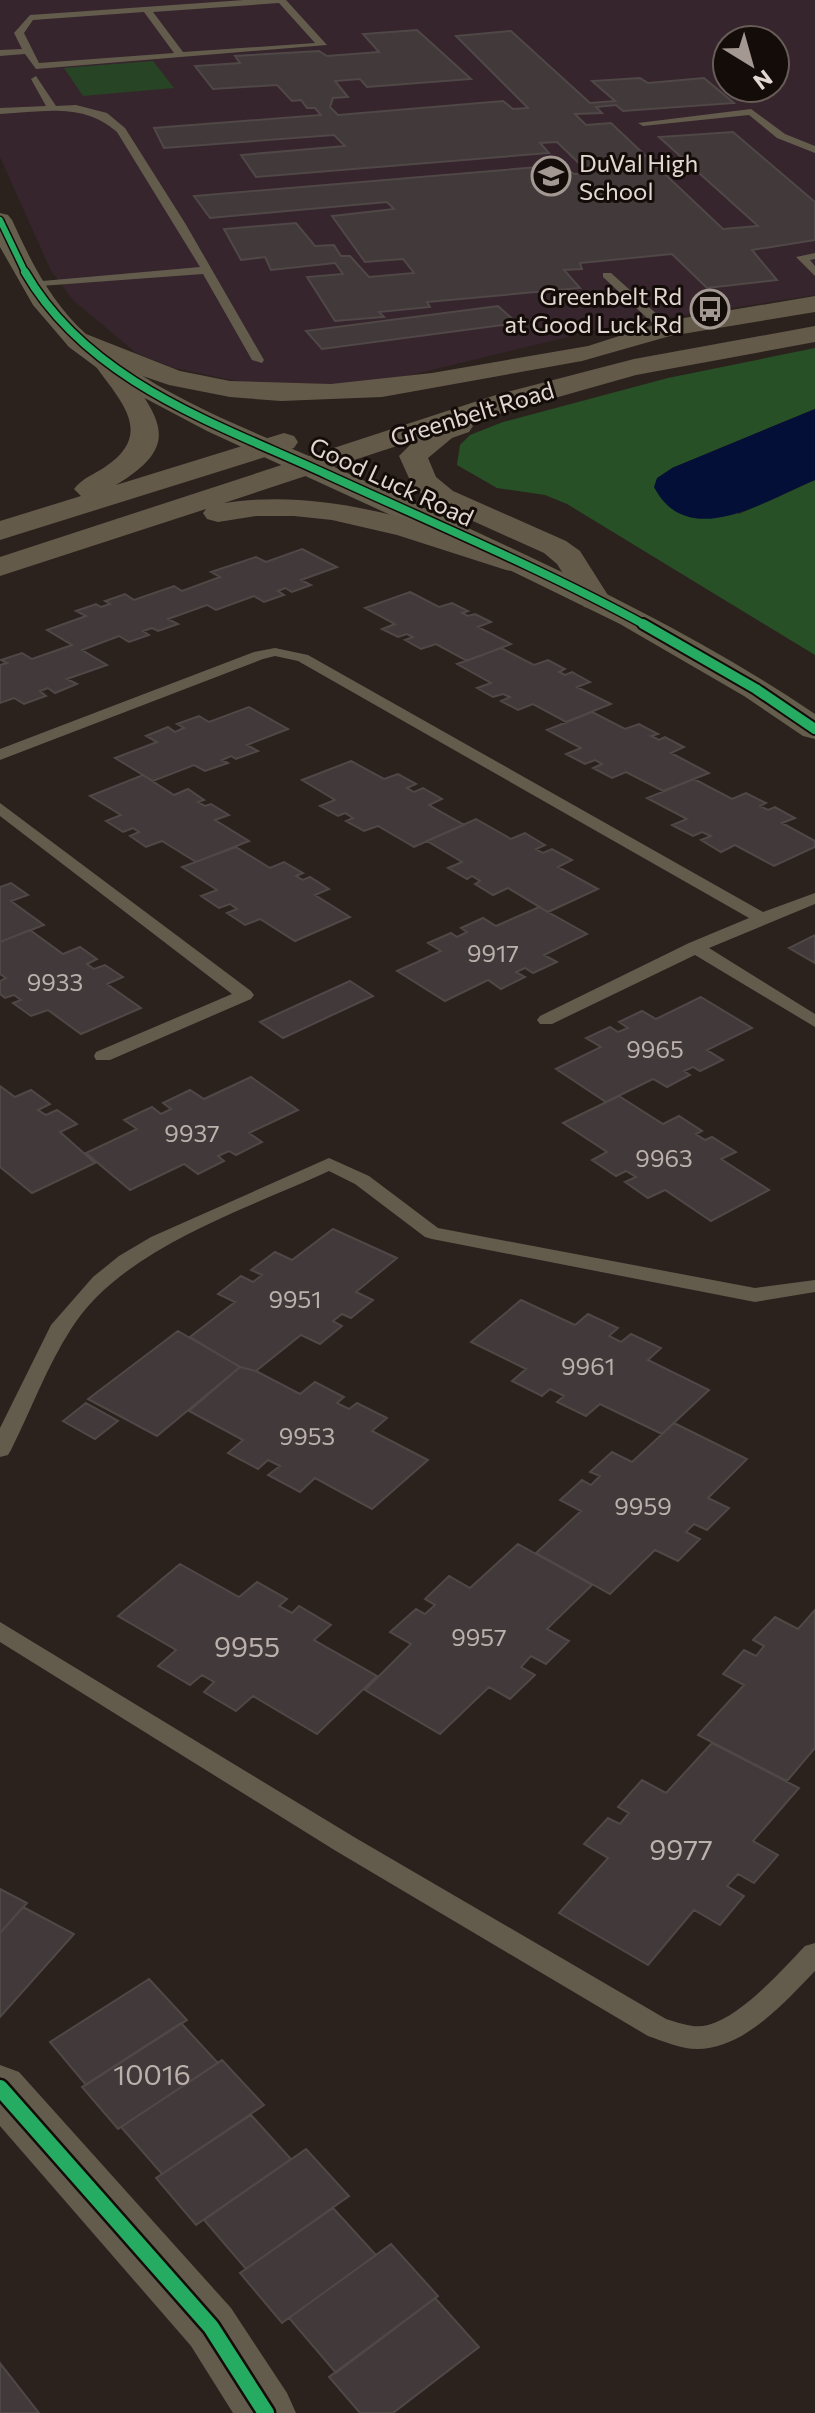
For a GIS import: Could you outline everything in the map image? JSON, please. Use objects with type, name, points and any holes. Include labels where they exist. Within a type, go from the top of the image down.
[{"type":"main road","name":"Good Luck Road","points":[[0,220],[31,285],[77,340],[105,361],[181,406],[595,600],[706,660],[815,729]]},
{"type":"main road","name":"Greenbelt Road","points":[[352,419],[666,329],[815,304]]},
{"type":"main road","name":"Greenbelt Road","points":[[0,569],[509,400],[634,367],[815,334]]},
{"type":"main road","points":[[77,340],[177,379],[289,395],[387,390],[593,351]]},
{"type":"main road","points":[[595,600],[569,558],[555,547],[443,497],[423,481],[413,456],[442,432],[455,427],[521,406],[738,348]]},
{"type":"main road","points":[[34,520],[121,471],[143,448],[148,434],[147,421],[105,361]]},
{"type":"main road","points":[[0,531],[308,434]]},
{"type":"main road","points":[[0,569],[228,510],[266,506],[376,519],[517,563]]},
{"type":"street","points":[[0,2088],[211,2327],[266,2413]]},
{"type":"lane","points":[[281,0],[322,45],[36,66],[14,33],[30,18],[147,10],[281,0]]},
{"type":"lane","points":[[147,10],[180,55]]},
{"type":"lane","points":[[0,53],[27,51]]},
{"type":"lane","points":[[36,79],[52,108]]},
{"type":"lane","points":[[0,111],[76,108],[104,115],[121,130],[258,360]]},
{"type":"lane","points":[[643,123],[751,112],[781,136],[815,150]]},
{"type":"lane","points":[[815,256],[802,257],[815,273]]},
{"type":"lane","points":[[31,285],[207,270]]},
{"type":"lane","points":[[607,275],[666,329]]},
{"type":"lane","points":[[0,755],[259,655],[291,654],[761,918]]},
{"type":"lane","points":[[0,808],[245,995],[103,1056]]},
{"type":"lane","points":[[546,1020],[695,947],[815,898]]},
{"type":"lane","points":[[695,947],[815,1022]]},
{"type":"lane","points":[[0,1450],[62,1325],[100,1282],[126,1260],[158,1241],[329,1164],[362,1180],[432,1233],[755,1295],[815,1286]]},
{"type":"lane","points":[[0,1631],[345,1844],[658,2028],[697,2039],[725,2029],[750,2016],[815,1954]]},
{"type":"shaded area","points":[[0,0],[815,0],[815,295],[609,327],[378,383],[342,386],[251,384],[174,368],[136,353],[73,300],[51,271],[0,157]]},
{"type":"green space","points":[[153,61],[174,88],[83,96],[64,68]]},
{"type":"green space","points":[[815,348],[815,409],[672,468],[739,514],[815,480],[815,655],[567,504],[545,495],[497,488],[457,465],[460,445],[470,435],[503,422],[668,378]]},
{"type":"water","points":[[815,409],[815,480],[752,508],[707,519],[687,516],[669,506],[654,487],[657,478],[672,468]]},
{"type":"building","name":"DuVal High School","points":[[417,30],[471,79],[367,87],[360,79],[335,81],[348,97],[333,98],[330,107],[338,115],[503,101],[513,109],[528,108],[456,36],[511,31],[590,103],[615,101],[592,81],[640,78],[648,83],[704,78],[711,84],[711,104],[720,104],[623,111],[616,105],[596,107],[602,113],[575,114],[586,125],[611,123],[723,229],[758,226],[659,137],[733,132],[815,202],[815,240],[752,250],[777,280],[707,288],[672,254],[580,263],[582,269],[564,270],[580,288],[427,302],[430,307],[379,312],[384,317],[335,321],[307,277],[343,274],[335,263],[271,270],[265,257],[241,260],[224,229],[296,223],[315,246],[334,245],[341,256],[350,256],[369,277],[414,273],[403,259],[365,262],[332,216],[394,209],[387,202],[210,218],[194,196],[562,165],[574,174],[589,173],[557,142],[540,143],[549,153],[256,177],[241,155],[345,146],[334,135],[164,148],[154,128],[321,115],[315,108],[307,108],[301,100],[292,101],[277,85],[213,89],[195,66],[240,63],[235,56],[319,51],[327,56],[379,52],[363,34]]},
{"type":"building","points":[[498,306],[517,323],[322,349],[306,331]]},
{"type":"building","points":[[302,549],[337,567],[301,580],[311,585],[292,592],[285,588],[278,591],[284,595],[264,602],[254,596],[216,610],[207,605],[168,619],[178,624],[158,631],[152,628],[143,631],[149,635],[129,642],[119,636],[82,650],[107,665],[67,679],[77,684],[55,693],[48,688],[40,691],[46,696],[24,704],[14,698],[0,703],[0,665],[7,663],[1,660],[22,653],[32,659],[72,645],[47,630],[86,616],[76,611],[96,604],[101,607],[110,604],[105,601],[125,594],[134,600],[174,586],[182,591],[220,577],[211,572],[256,557],[266,562]]},
{"type":"building","points":[[410,592],[439,607],[452,603],[468,611],[462,613],[468,616],[475,614],[491,622],[478,627],[511,644],[467,661],[436,644],[421,649],[405,640],[413,637],[407,634],[398,637],[382,629],[395,624],[365,608]]},
{"type":"building","points":[[501,648],[534,665],[548,660],[565,669],[559,672],[565,675],[572,672],[590,682],[577,687],[611,704],[566,722],[533,704],[518,710],[501,701],[510,697],[503,694],[493,697],[477,688],[491,683],[457,664]]},
{"type":"building","points":[[249,707],[288,729],[247,745],[258,751],[236,759],[231,756],[222,760],[228,763],[205,771],[194,765],[153,781],[115,758],[157,742],[146,736],[168,727],[175,732],[184,728],[177,724],[199,716],[209,722]]},
{"type":"building","points":[[592,712],[625,729],[639,724],[658,734],[651,736],[659,740],[665,737],[684,747],[671,753],[709,773],[663,791],[626,772],[612,778],[593,768],[602,764],[595,760],[585,764],[566,754],[581,748],[547,730]]},
{"type":"building","points":[[351,761],[384,779],[398,774],[416,784],[407,788],[414,792],[423,788],[442,799],[429,805],[464,825],[414,847],[378,826],[364,831],[346,821],[353,818],[345,813],[338,816],[320,806],[335,800],[302,780]]},
{"type":"building","points":[[143,775],[174,795],[188,789],[204,800],[198,802],[205,806],[211,804],[229,815],[215,820],[249,841],[196,862],[162,841],[146,847],[130,836],[139,832],[133,828],[123,832],[106,821],[121,815],[90,796]]},
{"type":"building","points":[[694,779],[732,799],[746,793],[766,803],[760,806],[768,810],[775,807],[795,818],[782,823],[815,841],[815,847],[774,866],[735,845],[721,852],[701,840],[711,836],[702,832],[693,836],[672,825],[687,819],[647,798]]},
{"type":"building","points":[[476,819],[511,839],[525,833],[545,845],[536,849],[543,853],[552,849],[572,860],[558,867],[598,889],[548,912],[508,888],[493,895],[475,884],[480,881],[472,876],[467,879],[448,868],[462,862],[427,841]]},
{"type":"building","points":[[236,847],[270,868],[284,862],[303,873],[296,876],[303,880],[310,877],[329,889],[315,895],[350,917],[295,941],[260,919],[245,925],[227,913],[237,909],[230,904],[219,908],[201,896],[217,890],[182,867]]},
{"type":"building","points":[[11,883],[28,895],[11,901],[44,925],[0,942],[0,887]]},
{"type":"building","points":[[539,907],[587,934],[544,955],[557,962],[533,973],[525,968],[516,972],[525,977],[501,989],[488,980],[445,1001],[397,971],[441,951],[428,943],[451,933],[457,937],[467,932],[461,928],[483,918],[496,926]]},
{"type":"building","points":[[30,930],[63,954],[80,947],[97,959],[87,964],[94,969],[105,965],[123,977],[107,984],[141,1008],[81,1034],[48,1010],[31,1016],[13,1003],[21,1000],[14,995],[5,998],[0,994],[0,981],[6,978],[0,974],[0,942]]},
{"type":"building","points":[[815,935],[815,963],[789,948]]},
{"type":"building","points":[[350,981],[373,996],[283,1038],[260,1022]]},
{"type":"building","points":[[701,997],[752,1028],[707,1050],[723,1060],[700,1071],[693,1067],[684,1071],[690,1075],[667,1087],[653,1079],[606,1102],[556,1069],[601,1047],[586,1038],[610,1027],[618,1032],[628,1028],[619,1022],[642,1011],[656,1019]]},
{"type":"building","points":[[251,1077],[298,1110],[249,1133],[262,1142],[236,1155],[229,1151],[218,1156],[224,1161],[198,1174],[184,1164],[130,1190],[86,1153],[137,1129],[124,1120],[152,1107],[161,1114],[171,1109],[163,1103],[190,1090],[204,1099]]},
{"type":"building","points":[[0,1086],[15,1097],[31,1090],[50,1104],[38,1110],[46,1115],[57,1110],[77,1124],[60,1132],[95,1163],[32,1193],[0,1167]]},
{"type":"building","points":[[619,1096],[663,1124],[679,1116],[702,1131],[696,1134],[705,1140],[712,1137],[736,1152],[721,1159],[769,1190],[711,1221],[665,1190],[648,1198],[625,1182],[636,1177],[626,1171],[616,1176],[592,1160],[607,1152],[563,1123]]},
{"type":"building","points":[[333,1229],[397,1258],[356,1292],[373,1300],[351,1318],[342,1314],[333,1321],[342,1326],[320,1344],[301,1335],[256,1371],[240,1367],[190,1337],[235,1302],[218,1294],[241,1276],[253,1282],[262,1275],[251,1270],[275,1252],[292,1260]]},
{"type":"building","points":[[521,1300],[575,1325],[588,1314],[618,1328],[609,1336],[621,1342],[631,1334],[661,1348],[648,1360],[709,1390],[662,1434],[600,1404],[586,1416],[557,1402],[564,1396],[550,1389],[542,1396],[512,1381],[526,1369],[471,1342]]},
{"type":"building","points":[[178,1331],[240,1367],[157,1436],[88,1399]]},
{"type":"building","points":[[240,1367],[256,1371],[300,1394],[315,1382],[344,1397],[337,1403],[349,1409],[357,1403],[387,1418],[372,1431],[428,1460],[372,1509],[315,1478],[300,1492],[268,1475],[280,1466],[268,1460],[258,1469],[228,1453],[243,1440],[189,1411]]},
{"type":"building","points":[[86,1403],[118,1421],[95,1439],[63,1421]]},
{"type":"building","points":[[674,1423],[747,1459],[708,1498],[729,1508],[707,1530],[694,1524],[686,1532],[700,1539],[678,1561],[655,1550],[610,1594],[536,1553],[581,1511],[560,1500],[582,1480],[591,1485],[600,1476],[590,1472],[612,1452],[632,1462]]},
{"type":"building","points":[[518,1544],[592,1585],[547,1629],[569,1641],[546,1664],[531,1656],[521,1667],[535,1675],[510,1699],[489,1687],[440,1734],[365,1690],[411,1644],[390,1632],[416,1609],[425,1614],[435,1605],[425,1599],[449,1576],[470,1588]]},
{"type":"building","points":[[180,1564],[239,1597],[257,1582],[287,1599],[279,1606],[292,1613],[299,1606],[331,1625],[314,1640],[377,1676],[317,1734],[253,1696],[236,1711],[204,1692],[214,1682],[202,1675],[190,1685],[158,1666],[176,1650],[118,1616]]},
{"type":"building","points":[[815,1610],[815,1748],[787,1781],[698,1735],[744,1685],[723,1674],[744,1650],[756,1656],[764,1646],[753,1640],[775,1617],[798,1629]]},
{"type":"building","points":[[712,1743],[799,1788],[753,1841],[778,1855],[754,1883],[738,1874],[727,1886],[744,1896],[720,1925],[694,1910],[648,1965],[559,1913],[608,1858],[584,1844],[608,1818],[620,1824],[629,1813],[618,1807],[642,1780],[666,1793]]},
{"type":"building","points":[[0,1889],[27,1903],[0,1933]]},
{"type":"building","points":[[23,1907],[74,1934],[0,2017],[0,1933]]},
{"type":"building","points":[[149,1979],[187,2020],[86,2085],[50,2042]]},
{"type":"building","points":[[181,2023],[218,2063],[118,2129],[82,2087]]},
{"type":"building","points":[[222,2060],[264,2105],[162,2174],[121,2127]]},
{"type":"building","points":[[251,2115],[291,2159],[196,2225],[156,2178]]},
{"type":"building","points":[[306,2149],[349,2196],[246,2269],[204,2220]]},
{"type":"building","points":[[333,2208],[376,2255],[282,2323],[240,2273]]},
{"type":"building","points":[[391,2244],[438,2296],[336,2373],[289,2318]]},
{"type":"building","points":[[435,2298],[479,2347],[393,2413],[360,2413],[329,2377]]},
{"type":"building","points":[[0,2363],[39,2413],[0,2413]]},
{"type":"cycle path","points":[[0,220],[23,269],[53,314],[78,341],[130,379],[217,425],[567,585],[694,652],[815,729]]},
{"type":"cycle path","points":[[0,2088],[211,2327],[266,2413]]},
{"type":"place","name":"DuVal High School","points":[[551,176]]},
{"type":"place","name":"Greenbelt Rd at Good Luck Rd","points":[[710,309]]}]
